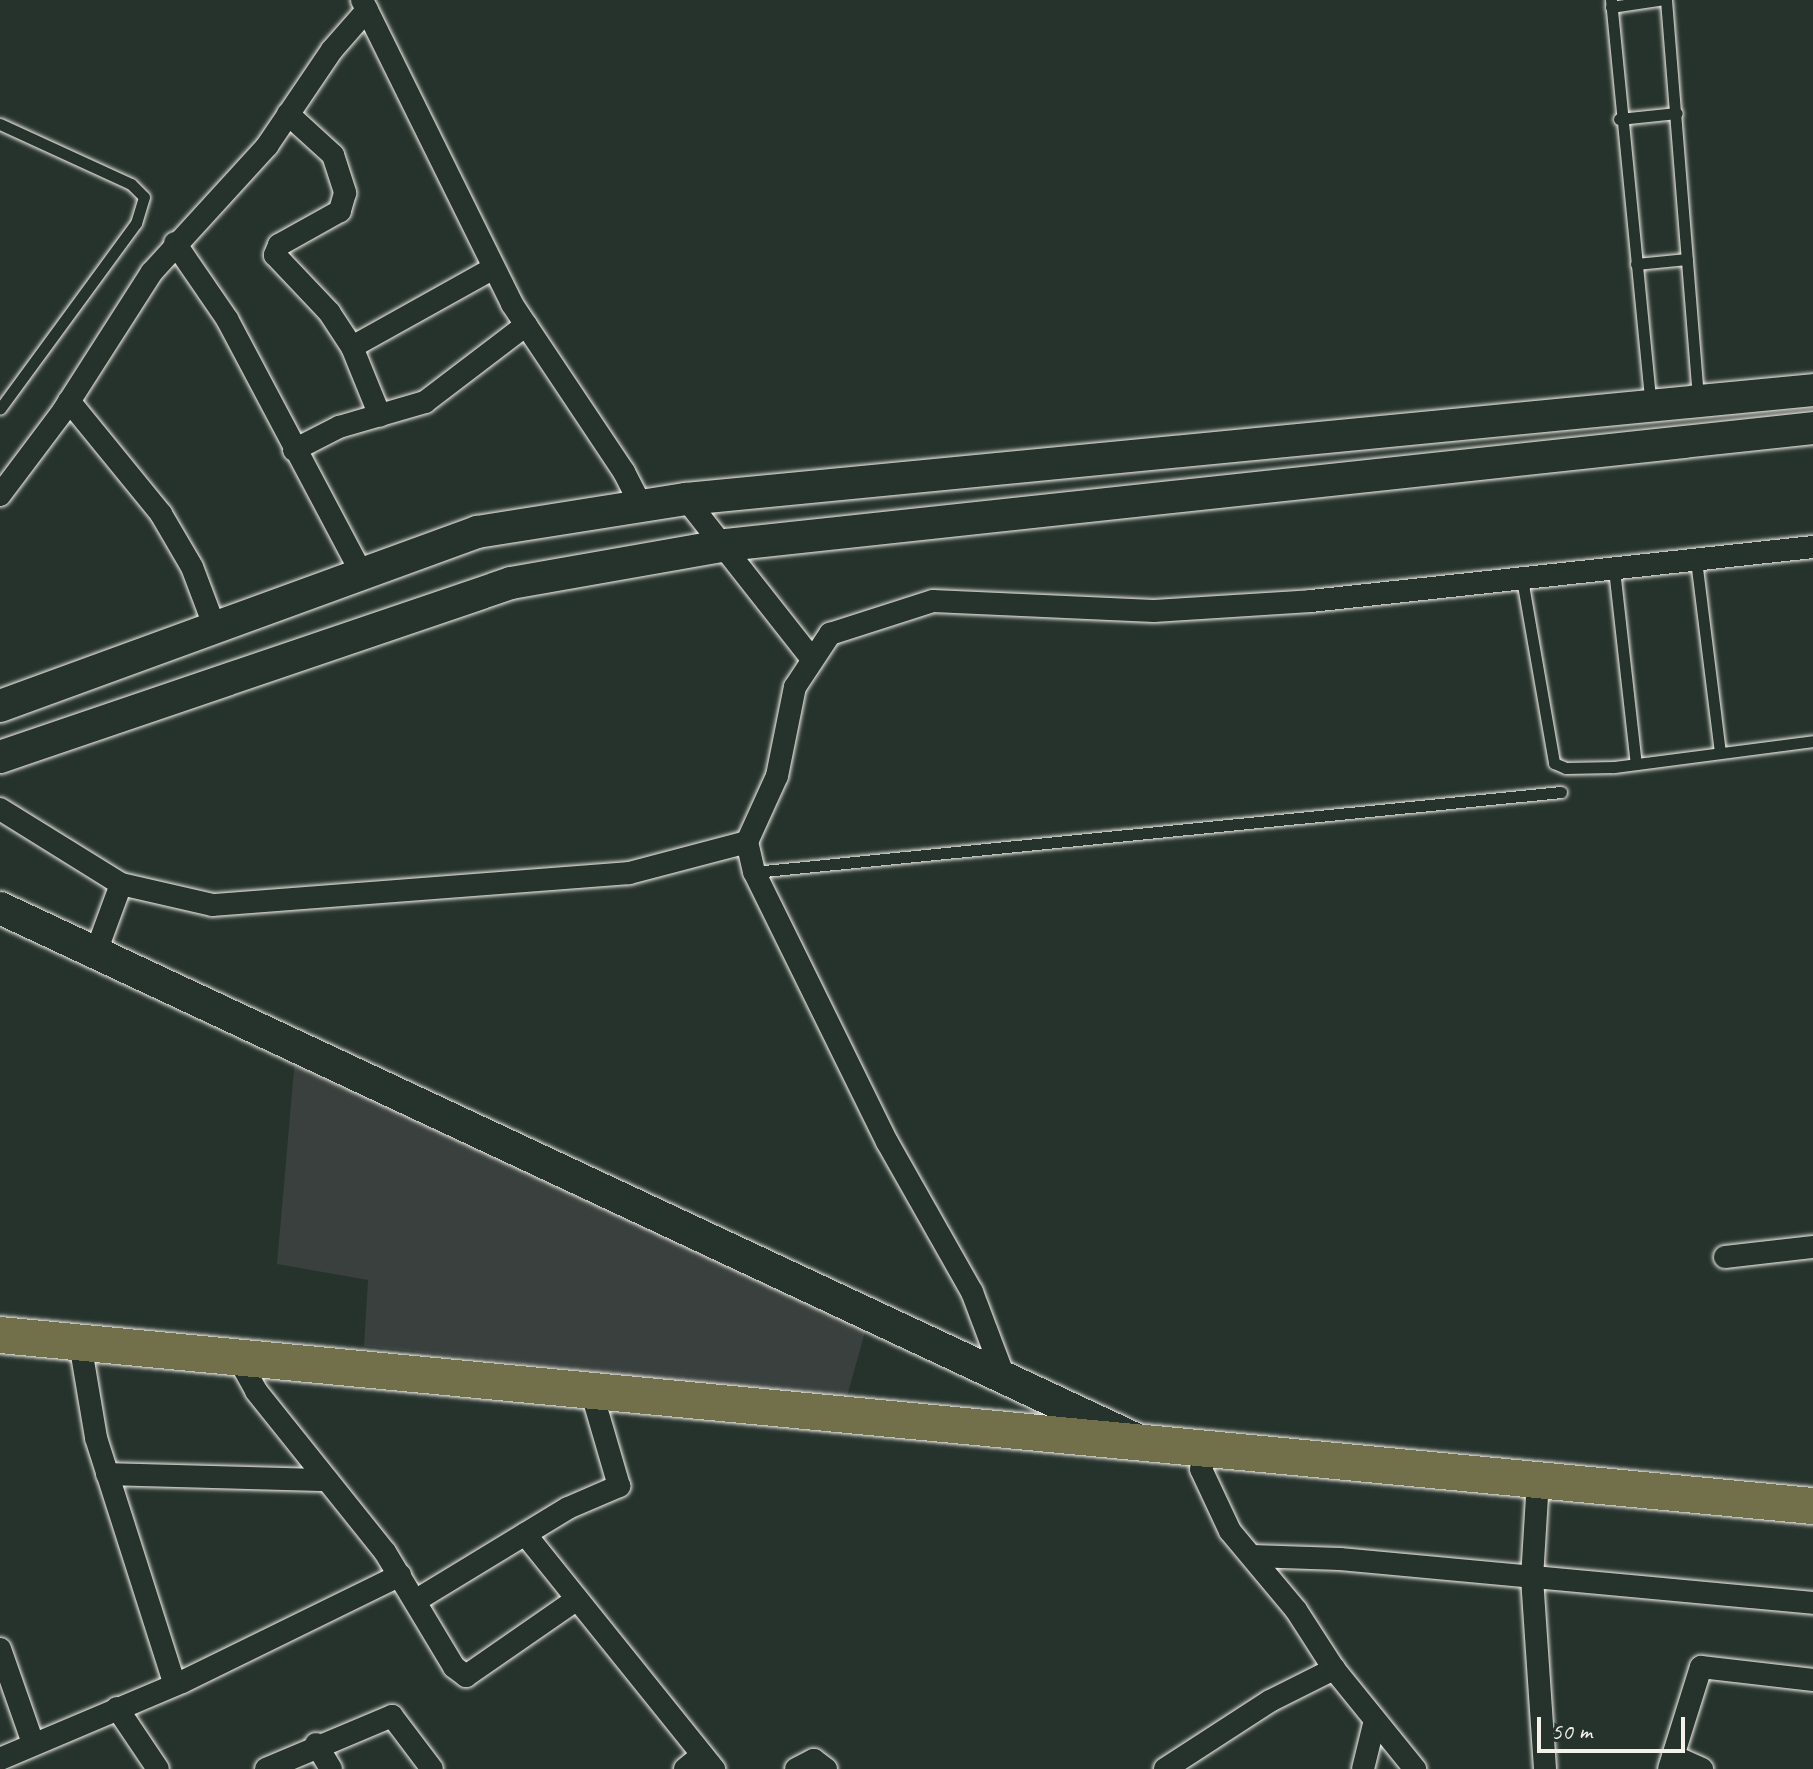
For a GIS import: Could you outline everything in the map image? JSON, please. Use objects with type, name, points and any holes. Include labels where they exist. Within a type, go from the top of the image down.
[{"type":"main road","points":[[0,1335],[1813,1506]]},
{"type":"street","points":[[0,495],[69,401],[106,338],[175,243],[267,146],[365,5],[494,268],[526,325],[624,472],[641,506]]},
{"type":"street","points":[[288,114],[333,155],[345,193],[340,211],[279,245],[275,255],[329,312],[352,347],[380,416]]},
{"type":"street","points":[[175,243],[227,319],[362,574]]},
{"type":"street","points":[[352,347],[494,268]]},
{"type":"street","points":[[294,450],[339,427],[425,402],[526,325]]},
{"type":"street","points":[[0,706],[477,532],[686,499],[1813,390]]},
{"type":"street","points":[[1705,400],[1714,439]]},
{"type":"street","points":[[69,401],[161,514],[192,567],[215,628]]},
{"type":"street","points":[[1653,405],[1660,444]]},
{"type":"street","points":[[0,757],[511,583],[726,545],[1813,428]]},
{"type":"street","points":[[1406,429],[1406,472]]},
{"type":"street","points":[[686,499],[726,545],[811,658]]},
{"type":"street","points":[[1003,1374],[972,1292],[887,1142],[754,872],[747,842],[777,776],[795,687],[811,658],[830,634],[933,601],[1154,611],[1311,601],[1813,547]]},
{"type":"street","points":[[0,809],[121,884],[213,905],[629,873],[747,842]]},
{"type":"street","points":[[96,952],[121,884]]},
{"type":"street","points":[[0,908],[1003,1374],[1142,1443]]},
{"type":"street","points":[[1725,1257],[1813,1247]]},
{"type":"street","points":[[80,1343],[107,1474],[175,1685]]},
{"type":"street","points":[[238,1358],[256,1391],[400,1575],[454,1667],[466,1676],[577,1599]]},
{"type":"street","points":[[415,1601],[525,1534],[619,1486],[620,1477],[591,1390]]},
{"type":"street","points":[[1208,1449],[1201,1469],[1230,1531],[1296,1610],[1334,1669],[1415,1769]]},
{"type":"street","points":[[107,1474],[327,1480]]},
{"type":"street","points":[[1538,1480],[1532,1578],[1545,1769]]},
{"type":"street","points":[[525,1534],[700,1764]]},
{"type":"street","points":[[1252,1556],[1813,1603]]},
{"type":"street","points":[[0,1759],[175,1685],[400,1575]]},
{"type":"street","points":[[0,1649],[33,1743]]},
{"type":"street","points":[[1702,1769],[1671,1762],[1701,1667],[1813,1680]]},
{"type":"street","points":[[1165,1769],[1270,1701],[1334,1669]]},
{"type":"street","points":[[117,1708],[158,1769]]},
{"type":"street","points":[[266,1769],[316,1744],[348,1738],[392,1716],[432,1769]]},
{"type":"street","points":[[1363,1769],[1375,1720]]},
{"type":"street","points":[[316,1744],[331,1769]]},
{"type":"street","points":[[796,1769],[814,1760],[826,1769]]},
{"type":"lane","points":[[1653,405],[1619,119],[1611,4],[1659,0]]},
{"type":"lane","points":[[1666,0],[1687,259],[1705,400]]},
{"type":"lane","points":[[1619,119],[1677,113]]},
{"type":"lane","points":[[0,124],[131,184],[144,197],[136,223],[0,409]]},
{"type":"lane","points":[[1636,264],[1687,259]]},
{"type":"lane","points":[[1696,560],[1720,753]]},
{"type":"lane","points":[[1614,569],[1636,764]]},
{"type":"lane","points":[[1522,579],[1554,763],[1566,768],[1636,764],[1813,741]]},
{"type":"lane","points":[[754,872],[1561,792]]},
{"type":"shaded area","points":[[295,1059],[868,1321],[846,1400],[364,1346],[368,1280],[277,1264]]}]
